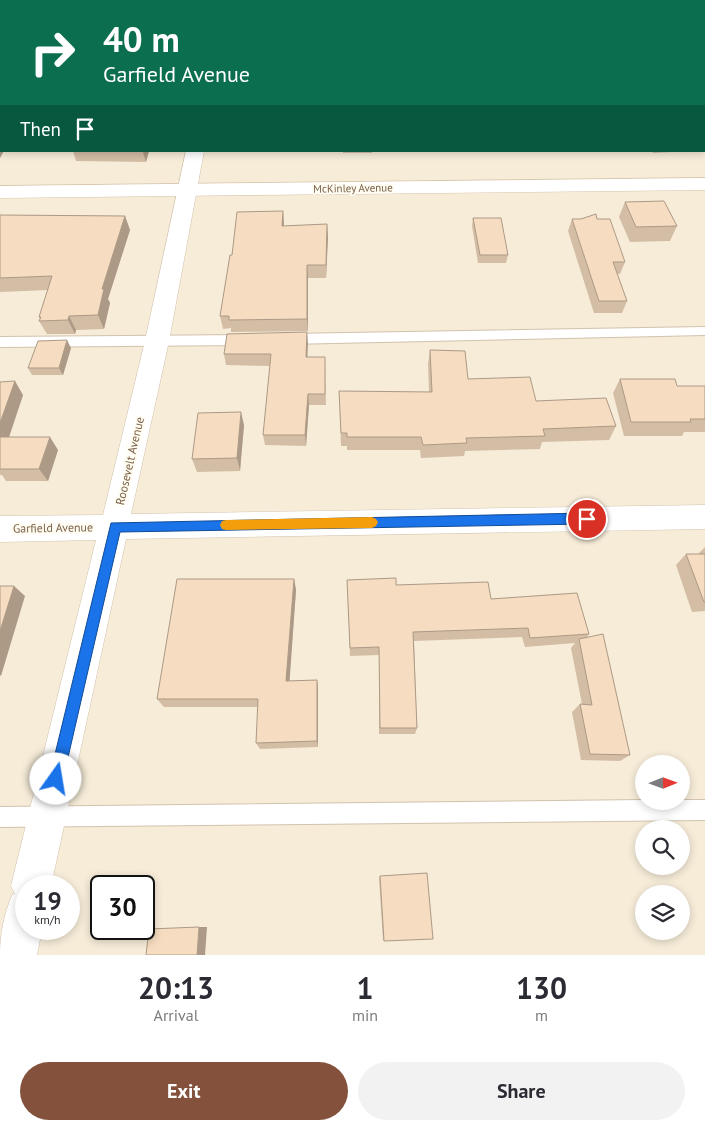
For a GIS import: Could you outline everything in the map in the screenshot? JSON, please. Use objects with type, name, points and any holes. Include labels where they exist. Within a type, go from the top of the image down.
[{"type":"street","name":"Roosevelt Avenue","points":[[34,875],[157,341],[195,152]]},
{"type":"street","name":"McKinley Avenue","points":[[0,192],[705,184]]},
{"type":"street","name":"Garfield Avenue","points":[[0,529],[705,516]]},
{"type":"street","points":[[16,955],[19,940]]},
{"type":"lane","points":[[276,339],[705,331]]},
{"type":"lane","points":[[0,342],[256,339]]},
{"type":"lane","points":[[0,817],[705,810]]},
{"type":"shaded area","points":[[0,152],[705,152],[705,955],[0,955]]},
{"type":"building","points":[[664,201],[677,226],[636,227],[625,202]]},
{"type":"building","points":[[283,211],[282,226],[327,224],[326,265],[307,265],[307,319],[229,320],[229,316],[220,316],[230,255],[232,255],[237,212]]},
{"type":"building","points":[[596,214],[597,219],[610,219],[625,262],[613,262],[627,301],[599,301],[572,219],[581,219]]},
{"type":"building","points":[[0,215],[125,216],[102,289],[104,289],[98,315],[69,316],[68,320],[39,321],[52,276],[0,278]]},
{"type":"building","points":[[473,218],[501,218],[508,255],[480,255]]},
{"type":"building","points":[[307,332],[306,357],[325,357],[325,394],[308,394],[305,435],[263,435],[271,354],[224,354],[227,334]]},
{"type":"building","points":[[67,340],[59,368],[28,368],[38,341]]},
{"type":"building","points":[[430,350],[465,351],[468,379],[530,377],[536,401],[606,398],[616,426],[543,429],[545,436],[466,438],[467,443],[423,445],[421,437],[347,437],[347,433],[341,433],[339,391],[432,392]]},
{"type":"building","points":[[620,379],[675,379],[677,386],[705,386],[705,419],[690,419],[691,422],[631,422]]},
{"type":"building","points":[[15,381],[0,423],[0,382]]},
{"type":"building","points":[[241,412],[237,458],[192,459],[198,413]]},
{"type":"building","points":[[0,437],[50,437],[39,469],[0,469]]},
{"type":"building","points":[[686,554],[705,554],[705,602],[704,602]]},
{"type":"building","points":[[396,578],[396,585],[488,582],[491,599],[577,593],[589,634],[530,638],[528,628],[413,632],[417,728],[380,728],[379,647],[350,648],[347,580]]},
{"type":"building","points":[[177,579],[294,579],[286,681],[317,680],[317,741],[256,743],[258,699],[157,699]]},
{"type":"building","points":[[0,586],[14,586],[0,631]]},
{"type":"building","points":[[603,634],[630,755],[590,754],[580,704],[592,705],[579,639]]},
{"type":"building","points":[[427,873],[433,939],[384,941],[380,876]]},
{"type":"building","points":[[199,927],[197,955],[146,955],[148,940],[155,940],[155,929]]},
{"type":"slow traffic","points":[[226,525],[372,522]]},
{"type":"route","points":[[56,779],[115,527],[587,519]]}]
